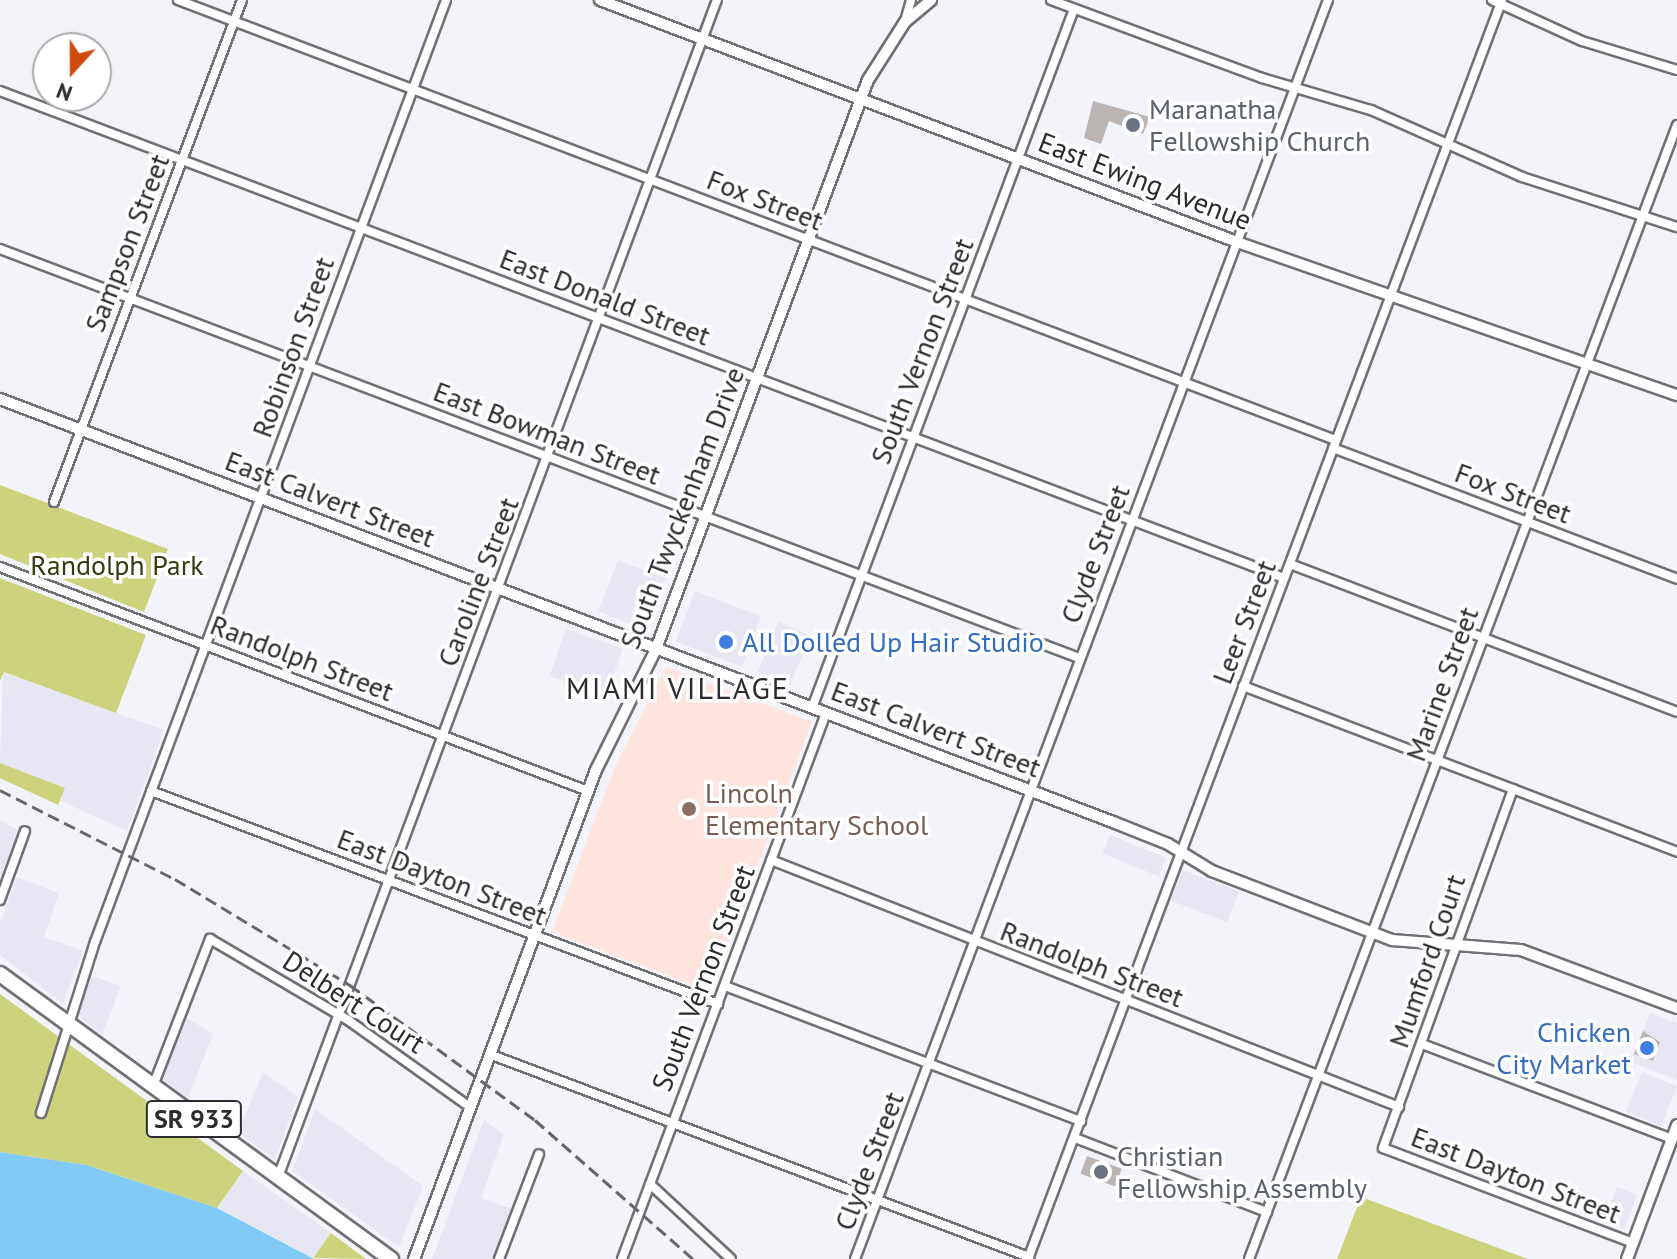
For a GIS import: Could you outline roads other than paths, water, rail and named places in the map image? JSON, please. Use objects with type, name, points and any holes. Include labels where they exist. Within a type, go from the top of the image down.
[{"type":"main road","name":"SR 933","points":[[0,974],[152,1089],[391,1259]]},
{"type":"street","name":"Fox Street","points":[[178,0],[1184,383],[1527,522],[1677,579]]},
{"type":"street","name":"Sampson Street","points":[[54,502],[242,0]]},
{"type":"street","name":"Robinson Street","points":[[41,1113],[66,1024],[446,0]]},
{"type":"street","name":"East Ewing Avenue","points":[[600,0],[1237,242],[1677,395]]},
{"type":"street","name":"Caroline Street","points":[[278,1178],[653,181],[717,0]]},
{"type":"street","name":"South Twyckenham Drive","points":[[414,1259],[588,791],[656,649],[860,101],[905,22],[911,0]]},
{"type":"street","points":[[905,22],[931,0]]},
{"type":"street","points":[[1051,0],[1294,88],[1371,110],[1522,177],[1677,227]]},
{"type":"street","name":"Clyde Street","points":[[855,1259],[1328,0]]},
{"type":"street","points":[[1498,1],[1582,41],[1677,70]]},
{"type":"street","name":"Leer Street","points":[[1029,1258],[1448,144],[1498,1]]},
{"type":"street","name":"South Vernon Street","points":[[812,708],[1074,9]]},
{"type":"street","name":"East Donald Street","points":[[0,91],[1284,578]]},
{"type":"street","name":"Marine Street","points":[[1249,1259],[1677,125]]},
{"type":"street","name":"East Bowman Street","points":[[0,249],[1079,658]]},
{"type":"street","name":"East Calvert Street","points":[[0,399],[1031,791],[1181,852],[1212,871],[1373,932],[1418,946],[1457,945],[1521,950],[1677,1008]]},
{"type":"street","points":[[1290,564],[1677,712]]},
{"type":"street","name":"Randolph Street","points":[[0,567],[588,791]]},
{"type":"street","points":[[1243,686],[1677,852]]},
{"type":"street","name":"South Vernon Street","points":[[622,1259],[826,713]]},
{"type":"street","name":"Mumford Court","points":[[1383,1148],[1513,789]]},
{"type":"street","name":"East Dayton Street","points":[[151,791],[718,1004]]},
{"type":"street","points":[[0,900],[25,831]]},
{"type":"street","name":"Randolph Street","points":[[771,860],[1399,1107]]},
{"type":"street","name":"Delbert Court","points":[[152,1089],[210,939],[339,1015],[470,1107]]},
{"type":"street","points":[[725,986],[1081,1121]]},
{"type":"street","points":[[1422,1044],[1672,1139]]},
{"type":"street","points":[[489,1054],[1029,1258]]},
{"type":"street","points":[[1627,1259],[1677,1125]]},
{"type":"street","points":[[1075,1138],[1267,1212]]},
{"type":"street","name":"East Dayton Street","points":[[1383,1148],[1633,1243]]},
{"type":"street","points":[[499,1259],[539,1154]]},
{"type":"street","points":[[650,1184],[731,1259]]},
{"type":"water","points":[[0,1152],[86,1165],[217,1208],[314,1259],[0,1259]]},
{"type":"railway","points":[[0,790],[175,879],[350,985],[535,1120],[693,1259]]},
{"type":"place","name":"Maranatha Fellowship Church","points":[[1133,125]]},
{"type":"place","name":"All Dolled Up Hair Studio","points":[[726,642]]},
{"type":"place","name":"Lincoln Elementary School","points":[[689,809]]},
{"type":"place","name":"Chicken City Market","points":[[1647,1048]]},
{"type":"place","name":"Christian Fellowship Assembly","points":[[1101,1172]]},
{"type":"district","name":"MIAMI VILLAGE","points":[[678,688]]},
{"type":"park label","name":"Randolph Park","points":[[117,565]]}]
